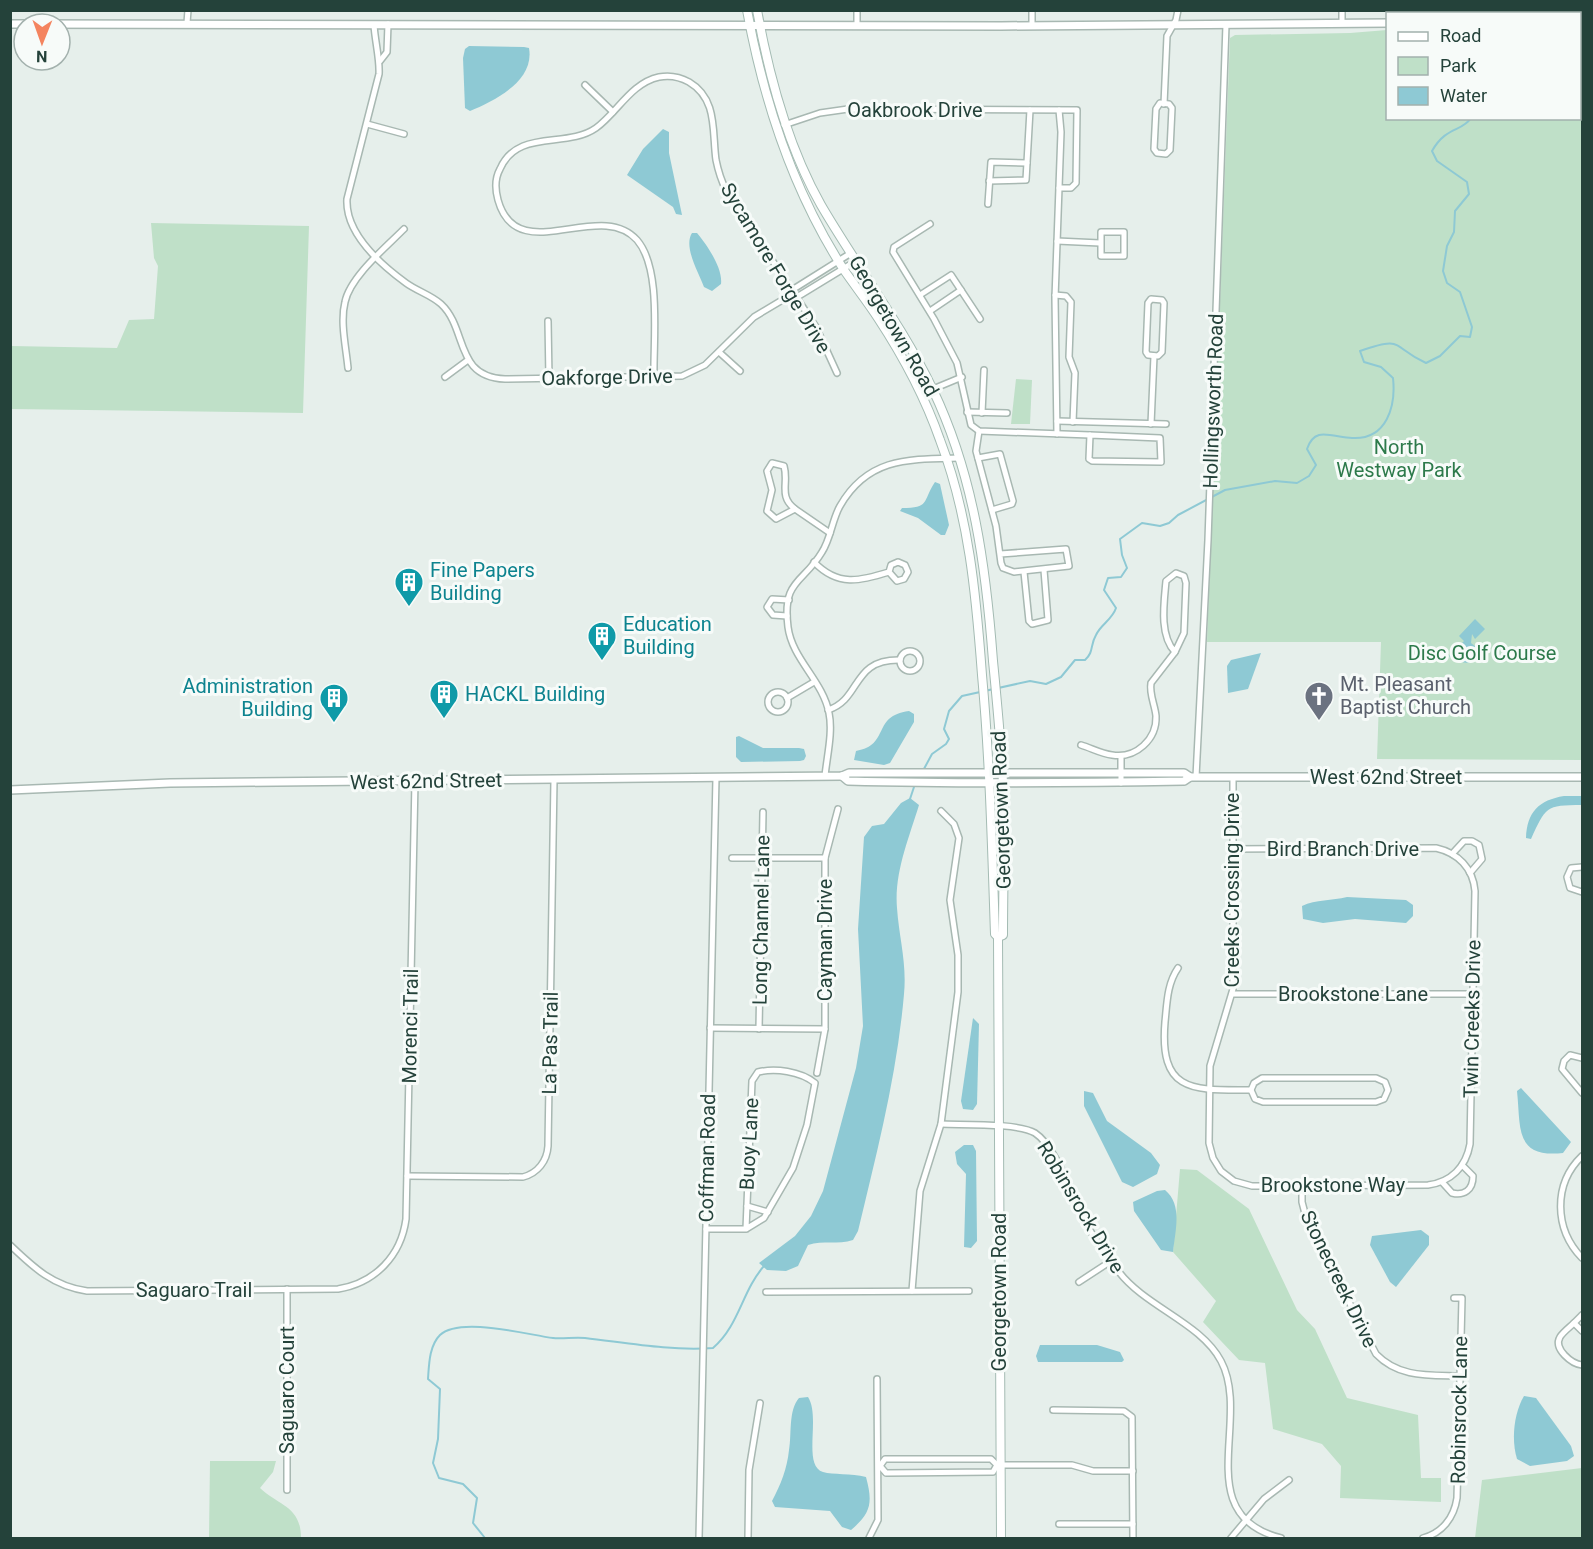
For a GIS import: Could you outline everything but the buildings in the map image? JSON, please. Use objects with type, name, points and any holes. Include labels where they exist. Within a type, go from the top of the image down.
[{"type":"main road","name":"Georgetown Road","points":[[747,10],[775,128],[801,191],[843,269],[878,318],[921,394],[959,498],[971,555],[991,782],[994,934],[998,938],[1001,1539]]},
{"type":"main road","name":"Georgetown Road","points":[[757,10],[787,124],[807,178],[910,346],[933,389],[959,458],[976,516],[982,549],[1003,783],[1003,935],[998,938]]},
{"type":"street","points":[[187,23],[188,10]]},
{"type":"street","points":[[857,10],[857,24]]},
{"type":"street","points":[[1032,10],[1032,26]]},
{"type":"street","points":[[1164,104],[1167,37],[1178,10]]},
{"type":"street","points":[[1341,10],[1342,23]]},
{"type":"street","points":[[72,24],[1172,26],[1386,23]]},
{"type":"street","points":[[388,24],[387,52],[380,61],[347,208],[354,232],[404,281],[445,309],[468,360],[445,377]]},
{"type":"street","points":[[375,25],[375,52],[380,61]]},
{"type":"street","name":"Hollingsworth Road","points":[[1193,777],[1210,488],[1226,25]]},
{"type":"street","name":"Sycamore Forge Drive","points":[[654,378],[652,282],[644,252],[636,239],[623,230],[605,225],[547,232],[527,230],[505,214],[496,191],[500,167],[514,150],[534,142],[588,133],[640,86],[659,77],[680,78],[701,91],[712,112],[716,161],[723,184],[818,330],[837,372]]},
{"type":"street","points":[[585,85],[613,112]]},
{"type":"street","points":[[1158,104],[1164,104],[1169,104],[1172,108],[1170,151],[1162,154],[1157,153],[1154,149],[1156,109],[1158,104]]},
{"type":"street","name":"Oakbrook Drive","points":[[775,128],[819,113],[842,110],[1059,110]]},
{"type":"street","points":[[989,181],[1024,182],[1030,110]]},
{"type":"street","points":[[1056,435],[1055,295],[1061,132],[1059,110],[1078,111],[1076,183],[1071,188],[1059,188]]},
{"type":"street","points":[[367,124],[404,134]]},
{"type":"street","points":[[988,204],[991,162],[1027,163]]},
{"type":"street","points":[[930,224],[892,251],[930,311],[962,377],[971,425],[979,431],[1056,435],[1090,435],[1160,438],[1161,462],[1092,461],[1089,459],[1090,435]]},
{"type":"street","points":[[348,368],[345,299],[353,283],[404,229]]},
{"type":"street","points":[[1101,232],[1124,232],[1125,255],[1101,256],[1100,243],[1101,232]]},
{"type":"street","points":[[1057,241],[1100,243]]},
{"type":"street","points":[[794,294],[851,253]]},
{"type":"street","name":"Oakforge Drive","points":[[468,360],[477,369],[493,378],[654,378],[676,377],[692,373],[719,352],[754,316],[856,261]]},
{"type":"street","points":[[920,295],[950,275],[980,319]]},
{"type":"street","points":[[930,311],[961,290]]},
{"type":"street","points":[[1055,295],[1066,296],[1071,302],[1069,357],[1075,373],[1073,422]]},
{"type":"street","points":[[1151,299],[1162,300],[1164,304],[1162,352],[1154,356],[1146,352],[1148,303],[1151,299]]},
{"type":"street","points":[[548,321],[549,379]]},
{"type":"street","points":[[719,352],[740,371]]},
{"type":"street","points":[[1151,424],[1154,356]]},
{"type":"street","points":[[982,413],[984,370]]},
{"type":"street","points":[[921,394],[962,377]]},
{"type":"street","points":[[967,412],[1007,413]]},
{"type":"street","points":[[1057,421],[1166,424]]},
{"type":"street","points":[[979,431],[976,444],[978,458],[992,510],[1000,554],[1005,570],[1024,572],[1067,568],[1068,550],[1000,554]]},
{"type":"street","points":[[978,458],[1000,453],[1013,501],[1012,504],[992,510]]},
{"type":"street","points":[[825,776],[830,726],[828,710],[790,639],[787,616],[795,582],[824,549],[845,499],[875,469],[900,461],[959,458]]},
{"type":"street","points":[[795,509],[776,519],[768,514],[767,508],[772,490],[767,471],[772,463],[784,466],[784,492],[789,504],[830,533]]},
{"type":"street","points":[[814,562],[832,577],[850,582],[889,572]]},
{"type":"street","points":[[1024,572],[1029,621],[1032,624],[1045,622],[1048,619],[1044,570]]},
{"type":"street","points":[[1081,745],[1109,755],[1121,756],[1139,750],[1151,736],[1156,718],[1151,683],[1175,652],[1185,633],[1186,583],[1184,576],[1178,573],[1169,576],[1166,583],[1165,631],[1168,643],[1175,652]]},
{"type":"street","points":[[787,616],[773,615],[767,605],[772,599],[789,600]]},
{"type":"street","points":[[828,710],[840,704],[870,666],[882,661],[900,660]]},
{"type":"street","points":[[787,698],[814,682]]},
{"type":"street","points":[[1121,756],[1121,783]]},
{"type":"street","name":"West 62nd Street","points":[[10,790],[170,783],[716,778],[937,772],[1184,773],[1193,777],[1582,777]]},
{"type":"street","name":"West 62nd Street","points":[[842,776],[849,781],[1003,783],[1121,783],[1184,781],[1193,777]]},
{"type":"street","name":"Creeks Crossing Drive","points":[[1226,1175],[1214,1161],[1210,1146],[1209,1090],[1211,1060],[1232,994],[1233,777]]},
{"type":"street","name":"Coffman Road","points":[[699,1539],[716,778]]},
{"type":"street","name":"La Pas Trail","points":[[407,1176],[523,1177],[537,1170],[546,1157],[554,780]]},
{"type":"street","name":"Morenci Trail","points":[[385,1265],[397,1249],[406,1219],[415,781]]},
{"type":"street","name":"Cayman Drive","points":[[817,1073],[825,1029],[825,858],[838,809]]},
{"type":"street","points":[[912,1291],[920,1191],[941,1124],[959,982],[958,955],[950,900],[959,838],[954,824],[940,811]]},
{"type":"street","name":"Long Channel Lane","points":[[759,1029],[763,812]]},
{"type":"street","name":"Twin Creeks Drive","points":[[1452,854],[1458,844],[1464,841],[1472,841],[1479,846],[1482,860],[1470,873]]},
{"type":"street","name":"Bird Branch Drive","points":[[1233,849],[1429,848],[1452,854],[1462,861]]},
{"type":"street","points":[[732,858],[825,858]]},
{"type":"street","name":"Twin Creeks Drive","points":[[1454,1175],[1462,1165],[1470,1144],[1475,891],[1470,873],[1462,861]]},
{"type":"street","points":[[1582,867],[1571,868],[1567,877],[1570,888],[1582,892]]},
{"type":"street","points":[[1178,968],[1168,990],[1165,1056],[1172,1071],[1183,1082],[1197,1089],[1251,1090]]},
{"type":"street","name":"Brookstone Lane","points":[[1232,994],[1473,994]]},
{"type":"street","points":[[710,1028],[825,1029]]},
{"type":"street","points":[[1581,1089],[1564,1074],[1564,1061],[1575,1054],[1582,1058]]},
{"type":"street","name":"Buoy Lane","points":[[746,1229],[752,1081],[758,1072],[769,1069],[806,1076],[814,1083],[807,1125],[793,1168],[768,1212],[747,1206]]},
{"type":"street","points":[[1262,1078],[1376,1078],[1385,1082],[1388,1090],[1384,1099],[1376,1102],[1263,1102],[1255,1099],[1251,1090],[1255,1082],[1262,1078]]},
{"type":"street","name":"Robinsrock Drive","points":[[941,1124],[999,1128],[1022,1127],[1043,1140],[1089,1228],[1111,1261],[1136,1290],[1204,1340],[1221,1362],[1230,1392],[1229,1491],[1234,1505],[1247,1519]]},
{"type":"street","points":[[1582,1156],[1566,1179],[1561,1209],[1566,1236],[1582,1258]]},
{"type":"street","name":"Brookstone Way","points":[[1443,1182],[1448,1191],[1455,1194],[1469,1189],[1473,1176],[1462,1165]]},
{"type":"street","name":"Brookstone Way","points":[[1226,1175],[1246,1185],[1302,1186],[1428,1185],[1443,1182],[1454,1175]]},
{"type":"street","name":"Stonecreek Drive","points":[[1302,1186],[1302,1208],[1307,1221],[1376,1354],[1387,1365],[1404,1372],[1460,1376]]},
{"type":"street","points":[[706,1229],[746,1229],[757,1225],[768,1212]]},
{"type":"street","name":"Saguaro Trail","points":[[10,1245],[43,1275],[57,1283],[81,1290],[332,1289],[351,1286],[372,1277],[385,1265]]},
{"type":"street","points":[[1079,1282],[1111,1261]]},
{"type":"street","name":"Saguaro Court","points":[[287,1289],[287,1490]]},
{"type":"street","points":[[766,1292],[969,1291]]},
{"type":"street","name":"Robinsrock Lane","points":[[1423,1539],[1444,1526],[1451,1516],[1457,1498],[1462,1298],[1454,1298]]},
{"type":"street","points":[[1582,1315],[1560,1336],[1558,1344],[1574,1363],[1582,1365]]},
{"type":"street","points":[[1574,1323],[1582,1331]]},
{"type":"street","points":[[870,1539],[878,1523],[877,1379]]},
{"type":"street","points":[[748,1539],[748,1470],[760,1403]]},
{"type":"street","points":[[1053,1410],[1124,1410],[1129,1414],[1133,1421],[1133,1539]]},
{"type":"street","points":[[879,1466],[885,1459],[991,1459],[999,1465],[1072,1466],[1094,1471],[1133,1471]]},
{"type":"street","points":[[879,1466],[886,1473],[993,1472],[999,1465]]},
{"type":"street","points":[[1231,1539],[1271,1493],[1289,1480]]},
{"type":"street","points":[[1247,1519],[1262,1530],[1281,1539]]},
{"type":"street","points":[[1059,1524],[1133,1524]]},
{"type":"green space","name":"North Westway Park","points":[[1386,30],[1386,120],[1581,120],[1582,31],[1582,760],[1377,759],[1381,642],[1207,642],[1230,38],[1235,35]]},
{"type":"green space","points":[[151,223],[309,226],[303,413],[11,409],[11,346],[117,348],[129,320],[154,319],[158,266],[154,258]]},
{"type":"green space","points":[[1016,379],[1032,380],[1030,424],[1011,424]]},
{"type":"green space","points":[[1180,1169],[1197,1170],[1249,1209],[1297,1310],[1315,1329],[1347,1398],[1418,1415],[1421,1478],[1441,1478],[1441,1502],[1340,1498],[1341,1466],[1322,1444],[1273,1429],[1265,1363],[1239,1360],[1203,1322],[1216,1301],[1173,1252]]},
{"type":"green space","points":[[210,1461],[276,1461],[273,1472],[260,1488],[293,1513],[300,1527],[301,1538],[209,1538]]},
{"type":"green space","points":[[1582,1468],[1582,1538],[1475,1538],[1482,1480]]},
{"type":"water","points":[[469,46],[529,48],[526,70],[519,80],[490,102],[470,111],[465,108],[463,58],[465,49]]},
{"type":"water","points":[[663,129],[669,132],[669,153],[682,215],[676,214],[673,207],[627,175],[643,149]]},
{"type":"water","points":[[692,233],[697,233],[714,257],[720,271],[721,284],[712,291],[704,287],[693,260],[689,245]]},
{"type":"water","points":[[935,482],[940,484],[949,525],[945,535],[941,535],[918,518],[900,511],[902,508],[917,507],[924,503]]},
{"type":"water","points":[[1475,619],[1485,629],[1475,639],[1472,634],[1471,643],[1476,647],[1479,644],[1483,648],[1480,651],[1484,656],[1466,663],[1458,661],[1449,656],[1464,641],[1459,636]]},
{"type":"water","points":[[1261,653],[1248,689],[1228,693],[1227,666],[1231,660]]},
{"type":"water","points":[[909,711],[914,714],[914,722],[890,763],[884,765],[854,760],[856,751],[874,743],[890,719],[897,714]]},
{"type":"water","points":[[739,736],[763,748],[804,749],[806,756],[800,761],[741,762],[736,757],[736,737]]},
{"type":"water","points":[[1564,796],[1582,796],[1582,805],[1554,807],[1548,810],[1540,820],[1531,839],[1526,838],[1529,821],[1536,809],[1541,804]]},
{"type":"water","points":[[910,798],[919,805],[903,856],[898,882],[898,919],[904,972],[901,1024],[885,1113],[858,1231],[853,1240],[808,1245],[798,1266],[786,1271],[767,1270],[759,1263],[795,1236],[811,1216],[823,1191],[856,1068],[863,1026],[858,929],[864,837],[872,826],[884,824],[901,803]]},
{"type":"water","points":[[1347,897],[1406,900],[1413,905],[1413,916],[1406,923],[1355,919],[1323,923],[1303,919],[1302,906]]},
{"type":"water","points":[[973,1018],[979,1024],[977,1104],[973,1110],[963,1109],[961,1101]]},
{"type":"water","points":[[1521,1088],[1571,1142],[1563,1153],[1536,1151],[1523,1138],[1517,1091]]},
{"type":"water","points":[[1084,1091],[1093,1093],[1107,1121],[1151,1153],[1160,1165],[1157,1174],[1133,1187],[1122,1182],[1084,1106]]},
{"type":"water","points":[[964,1145],[973,1145],[976,1151],[977,1241],[971,1248],[964,1247],[966,1174],[957,1164],[955,1152]]},
{"type":"water","points":[[1165,1190],[1171,1196],[1176,1211],[1173,1252],[1161,1250],[1134,1211],[1133,1202],[1157,1191]]},
{"type":"water","points":[[1421,1230],[1429,1236],[1429,1245],[1396,1287],[1390,1282],[1370,1245],[1372,1236]]},
{"type":"water","points":[[1040,1345],[1097,1345],[1120,1352],[1124,1360],[1122,1362],[1038,1362],[1036,1356]]},
{"type":"water","points":[[1524,1396],[1536,1398],[1571,1446],[1574,1456],[1567,1461],[1530,1466],[1517,1459],[1514,1426]]},
{"type":"water","points":[[808,1397],[812,1406],[812,1450],[817,1468],[827,1473],[866,1477],[869,1507],[863,1518],[851,1530],[842,1527],[830,1511],[775,1507],[772,1501],[787,1464],[793,1409],[799,1398]]},
{"type":"waterway","points":[[918,780],[932,754],[949,739],[944,729],[949,711],[962,696],[1030,681],[1046,684],[1061,677],[1075,660],[1085,660],[1088,657],[1098,631],[1116,608],[1104,590],[1108,578],[1121,577],[1127,568],[1122,555],[1120,539],[1142,523],[1160,526],[1169,523],[1178,515],[1225,490],[1275,481],[1297,483],[1309,476],[1316,465],[1307,449],[1311,440],[1319,435],[1352,438],[1374,433],[1387,419],[1391,410],[1393,378],[1381,367],[1364,362],[1360,351],[1384,344],[1397,345],[1426,363],[1440,356],[1460,336],[1470,337],[1472,327],[1460,292],[1447,283],[1443,271],[1447,246],[1454,232],[1455,211],[1469,194],[1467,182],[1437,161],[1432,151],[1443,137],[1469,120]]},
{"type":"waterway","points":[[910,799],[915,784]]},
{"type":"waterway","points":[[485,1538],[473,1523],[477,1498],[463,1484],[439,1478],[433,1463],[438,1439],[440,1389],[428,1379],[432,1350],[440,1335],[463,1327],[478,1327],[553,1338],[585,1338],[665,1347],[713,1348],[729,1329],[750,1286],[764,1266]]},
{"type":"place","name":"Fine Papers Building","points":[[409,608]]},
{"type":"place","name":"Education Building","points":[[602,662]]},
{"type":"place","name":"HACKL Building","points":[[444,720]]},
{"type":"place","name":"Mt. Pleasant Baptist Church","points":[[1319,722]]},
{"type":"place","name":"Administration Building","points":[[334,724]]},
{"type":"park label","name":"Disc Golf Course","points":[[1482,653]]}]
